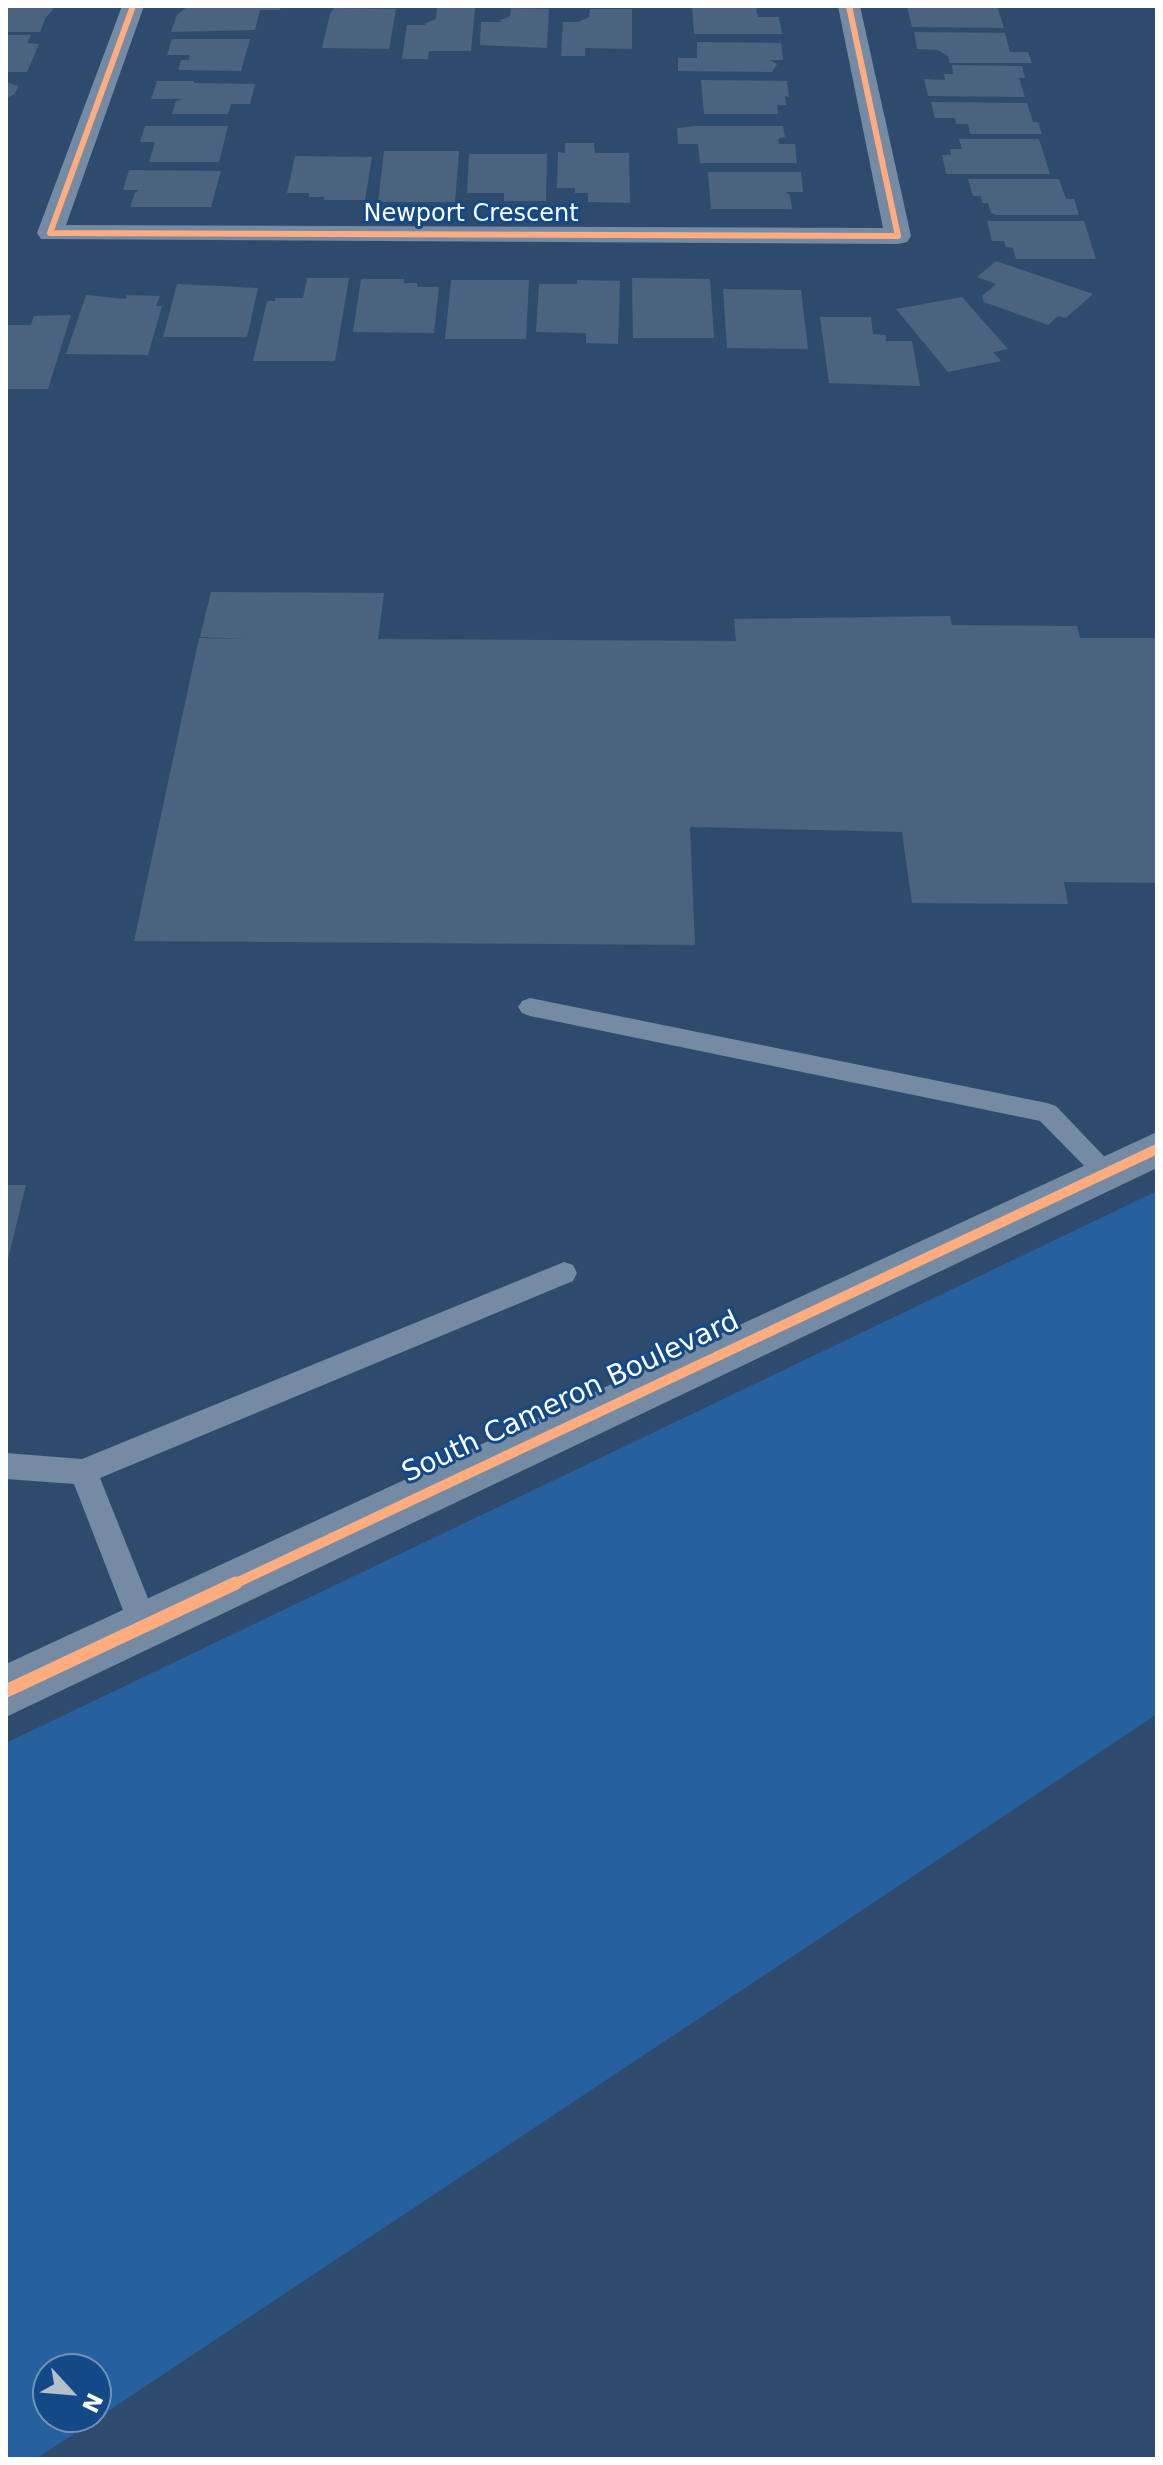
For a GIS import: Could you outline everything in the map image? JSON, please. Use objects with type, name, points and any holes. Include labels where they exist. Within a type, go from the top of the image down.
[{"type":"street","name":"Newport Crescent","points":[[133,6],[50,233],[898,236],[849,6]]},
{"type":"street","name":"South Cameron Boulevard","points":[[6,1691],[1157,1149]]},
{"type":"lane","points":[[530,1007],[1047,1113],[1107,1173]]},
{"type":"lane","points":[[6,1466],[83,1472],[564,1273]]},
{"type":"lane","points":[[83,1472],[144,1626]]},
{"type":"shaded area","points":[[1157,1191],[1157,1714],[112,2408],[112,2353],[32,2353],[32,2433],[75,2433],[36,2459],[6,2459],[6,1743]]},
{"type":"building","points":[[6,6],[45,6],[54,9],[46,17],[40,32],[6,32]]},
{"type":"building","points":[[188,6],[281,6],[280,10],[260,10],[255,30],[171,32],[177,15]]},
{"type":"building","points":[[692,6],[763,6],[756,9],[758,17],[779,17],[782,34],[694,34]]},
{"type":"building","points":[[907,6],[997,6],[1004,28],[912,27]]},
{"type":"building","points":[[334,8],[396,9],[389,49],[322,48]]},
{"type":"building","points":[[437,8],[475,8],[471,51],[429,51],[428,59],[402,59],[407,25],[426,25],[436,19]]},
{"type":"building","points":[[511,8],[549,9],[547,48],[480,45],[481,22],[503,22],[499,21],[510,16]]},
{"type":"building","points":[[590,9],[632,9],[632,49],[585,48],[585,56],[561,56],[563,22],[578,22],[589,17]]},
{"type":"building","points":[[914,32],[1005,33],[1010,52],[1028,52],[1032,63],[950,63],[948,56],[938,50],[917,49]]},
{"type":"building","points":[[6,35],[31,35],[27,43],[39,44],[27,72],[6,72]]},
{"type":"building","points":[[172,39],[250,39],[241,71],[178,70],[181,60],[189,60],[190,55],[167,55]]},
{"type":"building","points":[[697,42],[781,43],[783,60],[770,60],[777,64],[772,72],[678,71],[678,58],[697,58]]},
{"type":"building","points":[[952,65],[1022,66],[1025,78],[1019,78],[1025,97],[928,96],[924,79],[945,80],[944,74],[953,74]]},
{"type":"building","points":[[701,80],[787,81],[789,97],[785,96],[786,105],[777,105],[778,114],[704,114]]},
{"type":"building","points":[[157,81],[255,84],[250,104],[231,104],[228,114],[172,114],[176,101],[183,99],[151,99]]},
{"type":"building","points":[[6,82],[18,86],[15,94],[6,98]]},
{"type":"building","points":[[931,102],[1027,103],[1033,122],[1038,122],[1042,134],[970,134],[968,124],[956,124],[955,118],[935,118]]},
{"type":"building","points":[[145,126],[228,126],[219,162],[149,162],[155,142],[140,142]]},
{"type":"building","points":[[783,126],[785,137],[778,139],[779,144],[795,144],[797,163],[700,163],[698,144],[678,144],[677,128]]},
{"type":"building","points":[[959,139],[1039,139],[1050,174],[946,174],[942,155],[951,155],[950,149],[962,149]]},
{"type":"building","points":[[565,143],[594,143],[595,153],[629,153],[630,203],[588,202],[588,193],[575,193],[575,188],[557,188],[558,152],[565,153]]},
{"type":"building","points":[[384,151],[459,151],[455,202],[378,202]]},
{"type":"building","points":[[469,154],[547,154],[546,201],[504,201],[504,193],[467,193]]},
{"type":"building","points":[[295,156],[372,157],[365,200],[324,200],[324,197],[309,197],[309,193],[287,193]]},
{"type":"building","points":[[129,170],[221,171],[211,207],[130,207],[139,190],[123,190]]},
{"type":"building","points":[[708,172],[801,172],[803,192],[785,192],[790,195],[792,209],[711,209]]},
{"type":"building","points":[[968,179],[1059,179],[1066,199],[1074,199],[1079,215],[996,215],[991,213],[988,203],[982,203],[981,196],[973,196]]},
{"type":"building","points":[[987,221],[1084,221],[1096,259],[1016,259],[1013,248],[1006,247],[1004,241],[992,241]]},
{"type":"building","points":[[996,261],[1093,294],[1066,318],[1058,316],[1048,325],[984,302],[982,296],[996,284],[977,277]]},
{"type":"building","points":[[307,278],[349,278],[335,361],[253,361],[267,301],[303,298]]},
{"type":"building","points":[[632,278],[710,279],[714,338],[633,338]]},
{"type":"building","points":[[361,279],[404,279],[404,283],[417,283],[417,287],[439,287],[434,333],[353,332]]},
{"type":"building","points":[[451,280],[529,280],[526,339],[445,339]]},
{"type":"building","points":[[577,280],[620,281],[618,344],[586,343],[586,333],[536,332],[539,284],[577,284]]},
{"type":"building","points":[[177,284],[258,288],[247,337],[163,337]]},
{"type":"building","points":[[723,289],[801,290],[808,349],[727,348]]},
{"type":"building","points":[[86,295],[126,299],[127,295],[160,296],[156,306],[162,306],[148,355],[66,354]]},
{"type":"building","points":[[962,297],[1008,349],[993,352],[1001,361],[948,372],[896,309]]},
{"type":"building","points":[[71,315],[48,389],[6,389],[6,325],[31,325],[34,316]]},
{"type":"building","points":[[820,317],[871,317],[873,334],[886,335],[886,341],[912,341],[920,386],[829,383]]},
{"type":"building","points":[[211,592],[384,593],[378,639],[736,641],[734,619],[950,616],[952,625],[1077,626],[1080,638],[1157,638],[1157,883],[1064,882],[1068,904],[912,903],[902,832],[690,827],[695,945],[134,941],[199,638],[247,639],[200,637]]},
{"type":"building","points":[[6,1185],[26,1185],[7,1263],[6,1263]]},
{"type":"cycle path","points":[[133,6],[50,233],[898,236],[849,6]]},
{"type":"cycle path","points":[[6,1691],[1157,1149]]}]
